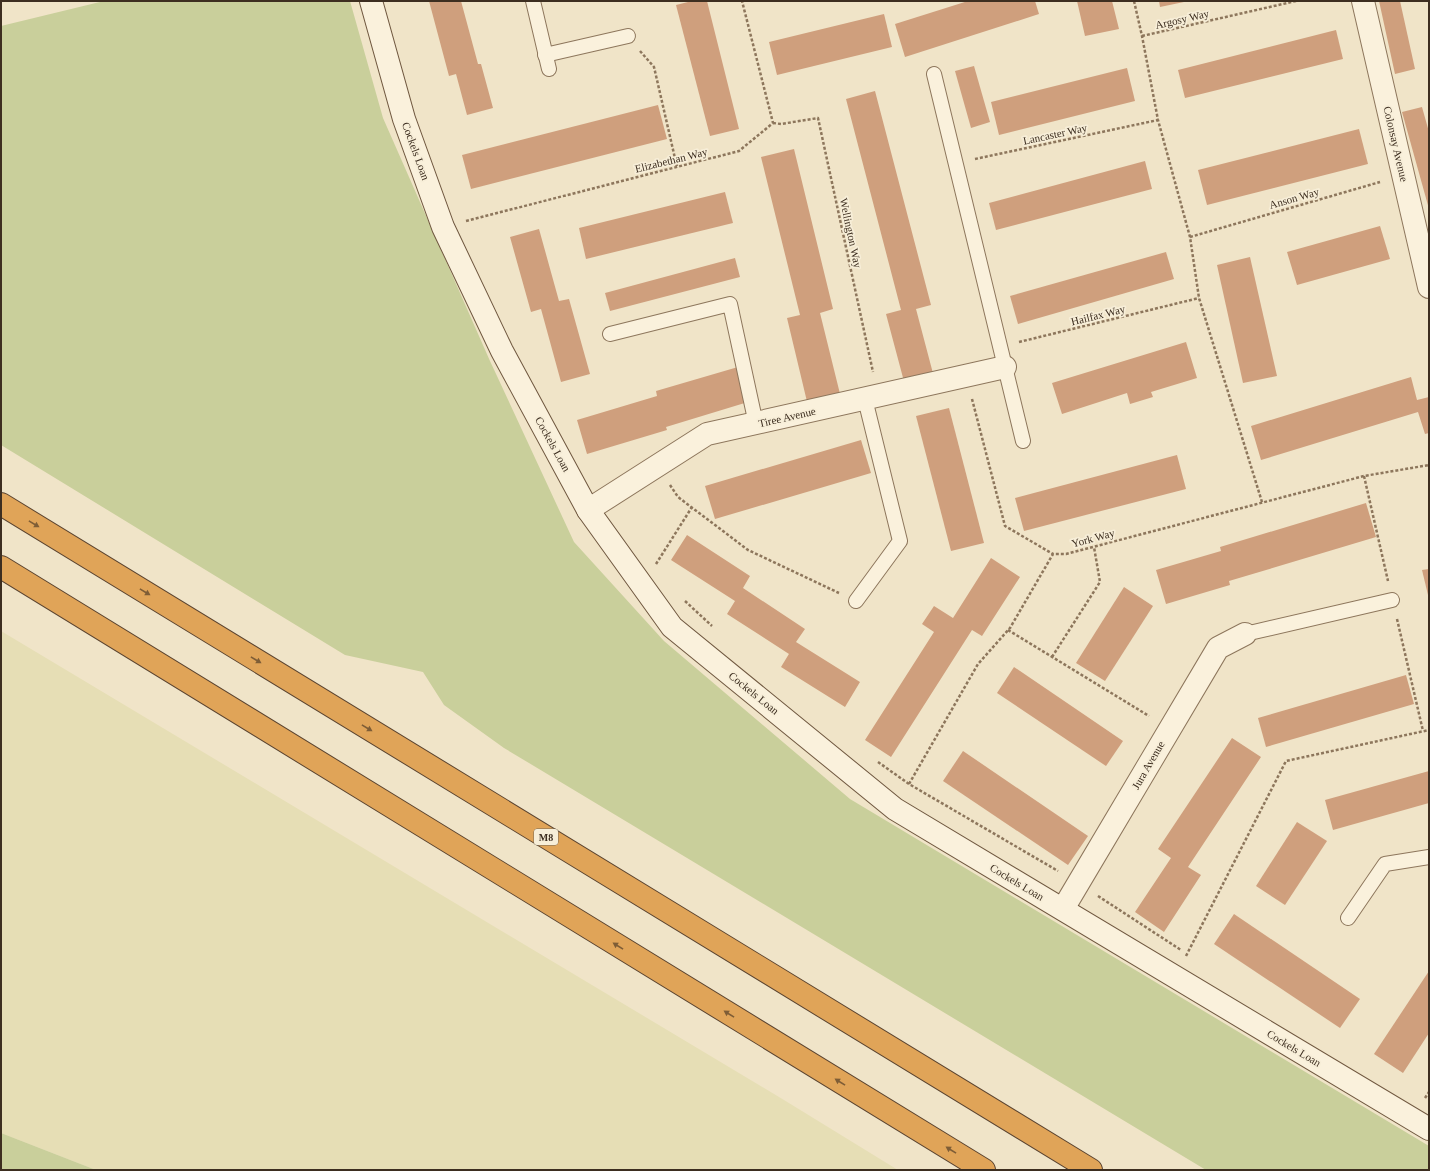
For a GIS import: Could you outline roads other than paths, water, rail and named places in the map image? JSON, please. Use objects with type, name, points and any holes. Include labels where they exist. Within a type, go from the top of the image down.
[{"type":"highway","name":"M8","points":[[1,504],[1091,1170]]},
{"type":"highway","points":[[1,567],[984,1170]]},
{"type":"street","name":"Cockels Loan","points":[[370,1],[404,119],[443,227],[502,351],[588,510],[672,626],[895,809],[1429,1129]]},
{"type":"street","name":"Colonsay Avenue","points":[[1363,1],[1429,287]]},
{"type":"street","name":"Tiree Avenue","points":[[588,510],[707,434],[966,376],[1002,357]]},
{"type":"street","name":"Jura Avenue","points":[[1062,909],[1218,648],[1245,634]]},
{"type":"lane","points":[[533,1],[547,62],[628,36]]},
{"type":"lane","points":[[934,74],[1023,441]]},
{"type":"lane","points":[[610,334],[730,304],[756,424]]},
{"type":"lane","points":[[856,601],[900,541],[871,397]]},
{"type":"lane","points":[[1245,634],[1392,600]]},
{"type":"lane","points":[[1348,918],[1385,864],[1429,857]]}]
